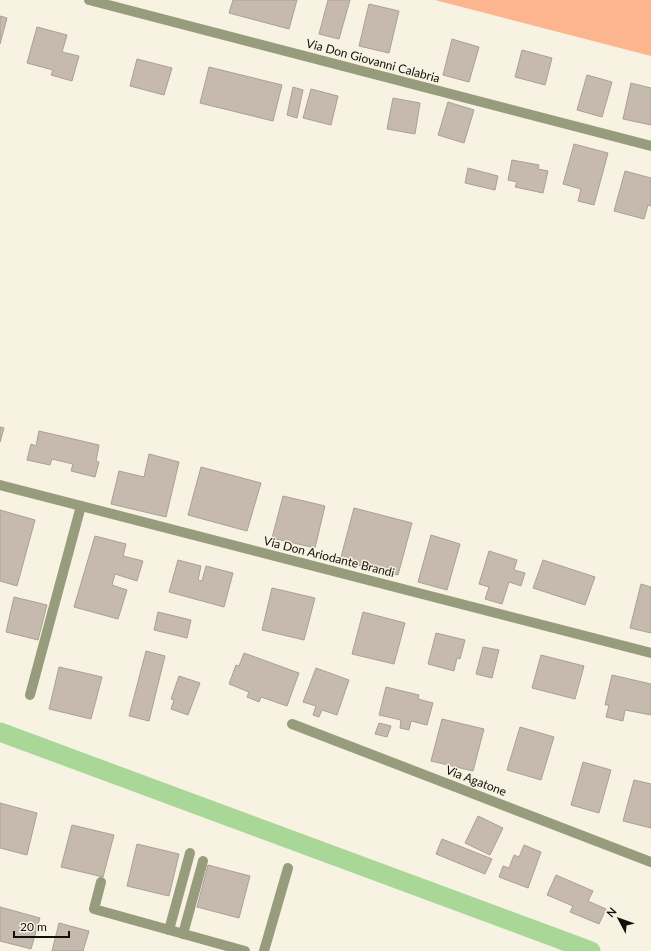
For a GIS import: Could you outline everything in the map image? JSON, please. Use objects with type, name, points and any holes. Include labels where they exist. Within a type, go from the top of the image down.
[{"type":"street","name":"Via Don Giovanni Calabria","points":[[89,0],[651,146]]},
{"type":"street","name":"Via Don Ariodante Brandi","points":[[0,485],[651,654]]},
{"type":"street","points":[[30,696],[81,506]]},
{"type":"street","name":"Via Agatone","points":[[292,724],[651,862]]},
{"type":"street","points":[[170,930],[190,853]]},
{"type":"street","points":[[182,934],[203,861]]},
{"type":"street","points":[[264,951],[288,868]]},
{"type":"street","points":[[101,882],[94,909],[245,951]]},
{"type":"shaded area","points":[[435,0],[651,0],[651,56]]},
{"type":"building","points":[[233,0],[297,0],[289,29],[229,13]]},
{"type":"building","points":[[328,0],[350,0],[339,39],[319,34]]},
{"type":"building","points":[[369,4],[399,11],[389,53],[359,46]]},
{"type":"building","points":[[0,16],[7,18],[0,44]]},
{"type":"building","points":[[37,27],[67,35],[62,52],[79,56],[72,81],[51,75],[53,70],[27,63]]},
{"type":"building","points":[[452,39],[479,47],[469,82],[443,75]]},
{"type":"building","points":[[522,50],[552,58],[545,85],[515,77]]},
{"type":"building","points":[[137,59],[172,68],[164,95],[130,86]]},
{"type":"building","points":[[209,67],[282,85],[273,121],[200,103]]},
{"type":"building","points":[[587,75],[612,82],[602,117],[577,110]]},
{"type":"building","points":[[631,83],[651,88],[651,125],[623,119]]},
{"type":"building","points":[[293,87],[303,90],[297,118],[287,115]]},
{"type":"building","points":[[311,89],[338,96],[331,125],[303,118]]},
{"type":"building","points":[[393,98],[420,103],[415,134],[387,129]]},
{"type":"building","points":[[448,102],[474,110],[464,143],[438,135]]},
{"type":"building","points":[[574,144],[608,153],[594,205],[578,201],[581,189],[563,184]]},
{"type":"building","points":[[512,160],[539,165],[538,169],[548,171],[543,193],[515,187],[517,182],[508,180]]},
{"type":"building","points":[[468,168],[498,176],[495,190],[465,183]]},
{"type":"building","points":[[625,171],[651,178],[651,206],[648,205],[644,219],[614,211]]},
{"type":"building","points":[[0,427],[4,428],[0,442]]},
{"type":"building","points":[[39,431],[99,445],[96,461],[99,462],[95,477],[71,471],[73,464],[52,459],[50,465],[27,460],[31,444],[36,446]]},
{"type":"building","points":[[149,454],[179,462],[166,517],[111,504],[119,471],[144,477]]},
{"type":"building","points":[[201,467],[261,483],[247,531],[188,515]]},
{"type":"building","points":[[283,496],[325,506],[315,548],[272,538]]},
{"type":"building","points":[[354,508],[412,523],[398,575],[340,561]]},
{"type":"building","points":[[0,510],[35,520],[17,586],[0,581]]},
{"type":"building","points":[[431,535],[460,544],[447,590],[418,582]]},
{"type":"building","points":[[95,536],[126,544],[123,556],[143,561],[137,581],[115,574],[112,585],[127,590],[118,619],[74,607]]},
{"type":"building","points":[[489,551],[517,560],[514,570],[525,573],[521,586],[509,582],[502,604],[485,599],[489,587],[479,584]]},
{"type":"building","points":[[178,560],[201,566],[198,580],[202,581],[206,566],[233,573],[224,607],[169,592]]},
{"type":"building","points":[[543,560],[595,577],[585,605],[533,588]]},
{"type":"building","points":[[641,584],[651,587],[651,633],[630,628]]},
{"type":"building","points":[[272,588],[315,598],[304,640],[262,630]]},
{"type":"building","points":[[14,597],[47,605],[38,640],[6,632]]},
{"type":"building","points":[[158,612],[191,620],[187,638],[154,630]]},
{"type":"building","points":[[363,612],[405,623],[394,664],[352,654]]},
{"type":"building","points":[[436,633],[465,640],[460,659],[457,658],[454,671],[428,664]]},
{"type":"building","points":[[483,647],[499,650],[492,678],[476,674]]},
{"type":"building","points":[[146,651],[165,656],[149,721],[129,716]]},
{"type":"building","points":[[244,653],[299,673],[287,706],[261,697],[259,702],[247,697],[249,692],[229,684],[236,665],[239,666]]},
{"type":"building","points":[[541,655],[584,666],[575,699],[532,688]]},
{"type":"building","points":[[59,667],[102,677],[91,719],[49,709]]},
{"type":"building","points":[[316,668],[349,680],[337,715],[322,710],[319,717],[313,715],[316,706],[303,702]]},
{"type":"building","points":[[612,675],[651,684],[651,715],[625,710],[623,721],[606,717],[609,705],[605,705]]},
{"type":"building","points":[[179,676],[200,683],[188,715],[171,709],[174,700],[171,699]]},
{"type":"building","points":[[386,687],[419,695],[418,699],[433,703],[427,725],[411,721],[409,730],[400,728],[401,720],[379,715]]},
{"type":"building","points":[[442,719],[484,729],[473,771],[431,761]]},
{"type":"building","points":[[379,723],[391,726],[387,737],[375,734]]},
{"type":"building","points":[[520,727],[554,737],[541,780],[507,770]]},
{"type":"building","points":[[583,762],[611,770],[599,813],[571,805]]},
{"type":"building","points":[[634,780],[651,784],[651,828],[623,821]]},
{"type":"building","points":[[0,803],[37,813],[27,855],[0,848]]},
{"type":"building","points":[[478,816],[503,828],[490,855],[465,843]]},
{"type":"building","points":[[72,825],[114,835],[103,877],[61,867]]},
{"type":"building","points":[[442,839],[492,859],[485,874],[436,854]]},
{"type":"building","points":[[137,844],[179,854],[169,896],[127,886]]},
{"type":"building","points":[[524,845],[541,852],[528,888],[499,877],[503,866],[509,868],[514,855],[519,857]]},
{"type":"building","points":[[208,865],[250,876],[239,918],[197,907]]},
{"type":"building","points":[[556,875],[593,891],[588,901],[606,909],[599,924],[570,912],[573,906],[547,895]]},
{"type":"building","points":[[0,907],[40,918],[31,949],[0,941]]},
{"type":"building","points":[[59,923],[89,931],[83,951],[52,951]]},
{"type":"waterway","points":[[0,732],[591,951]]}]
